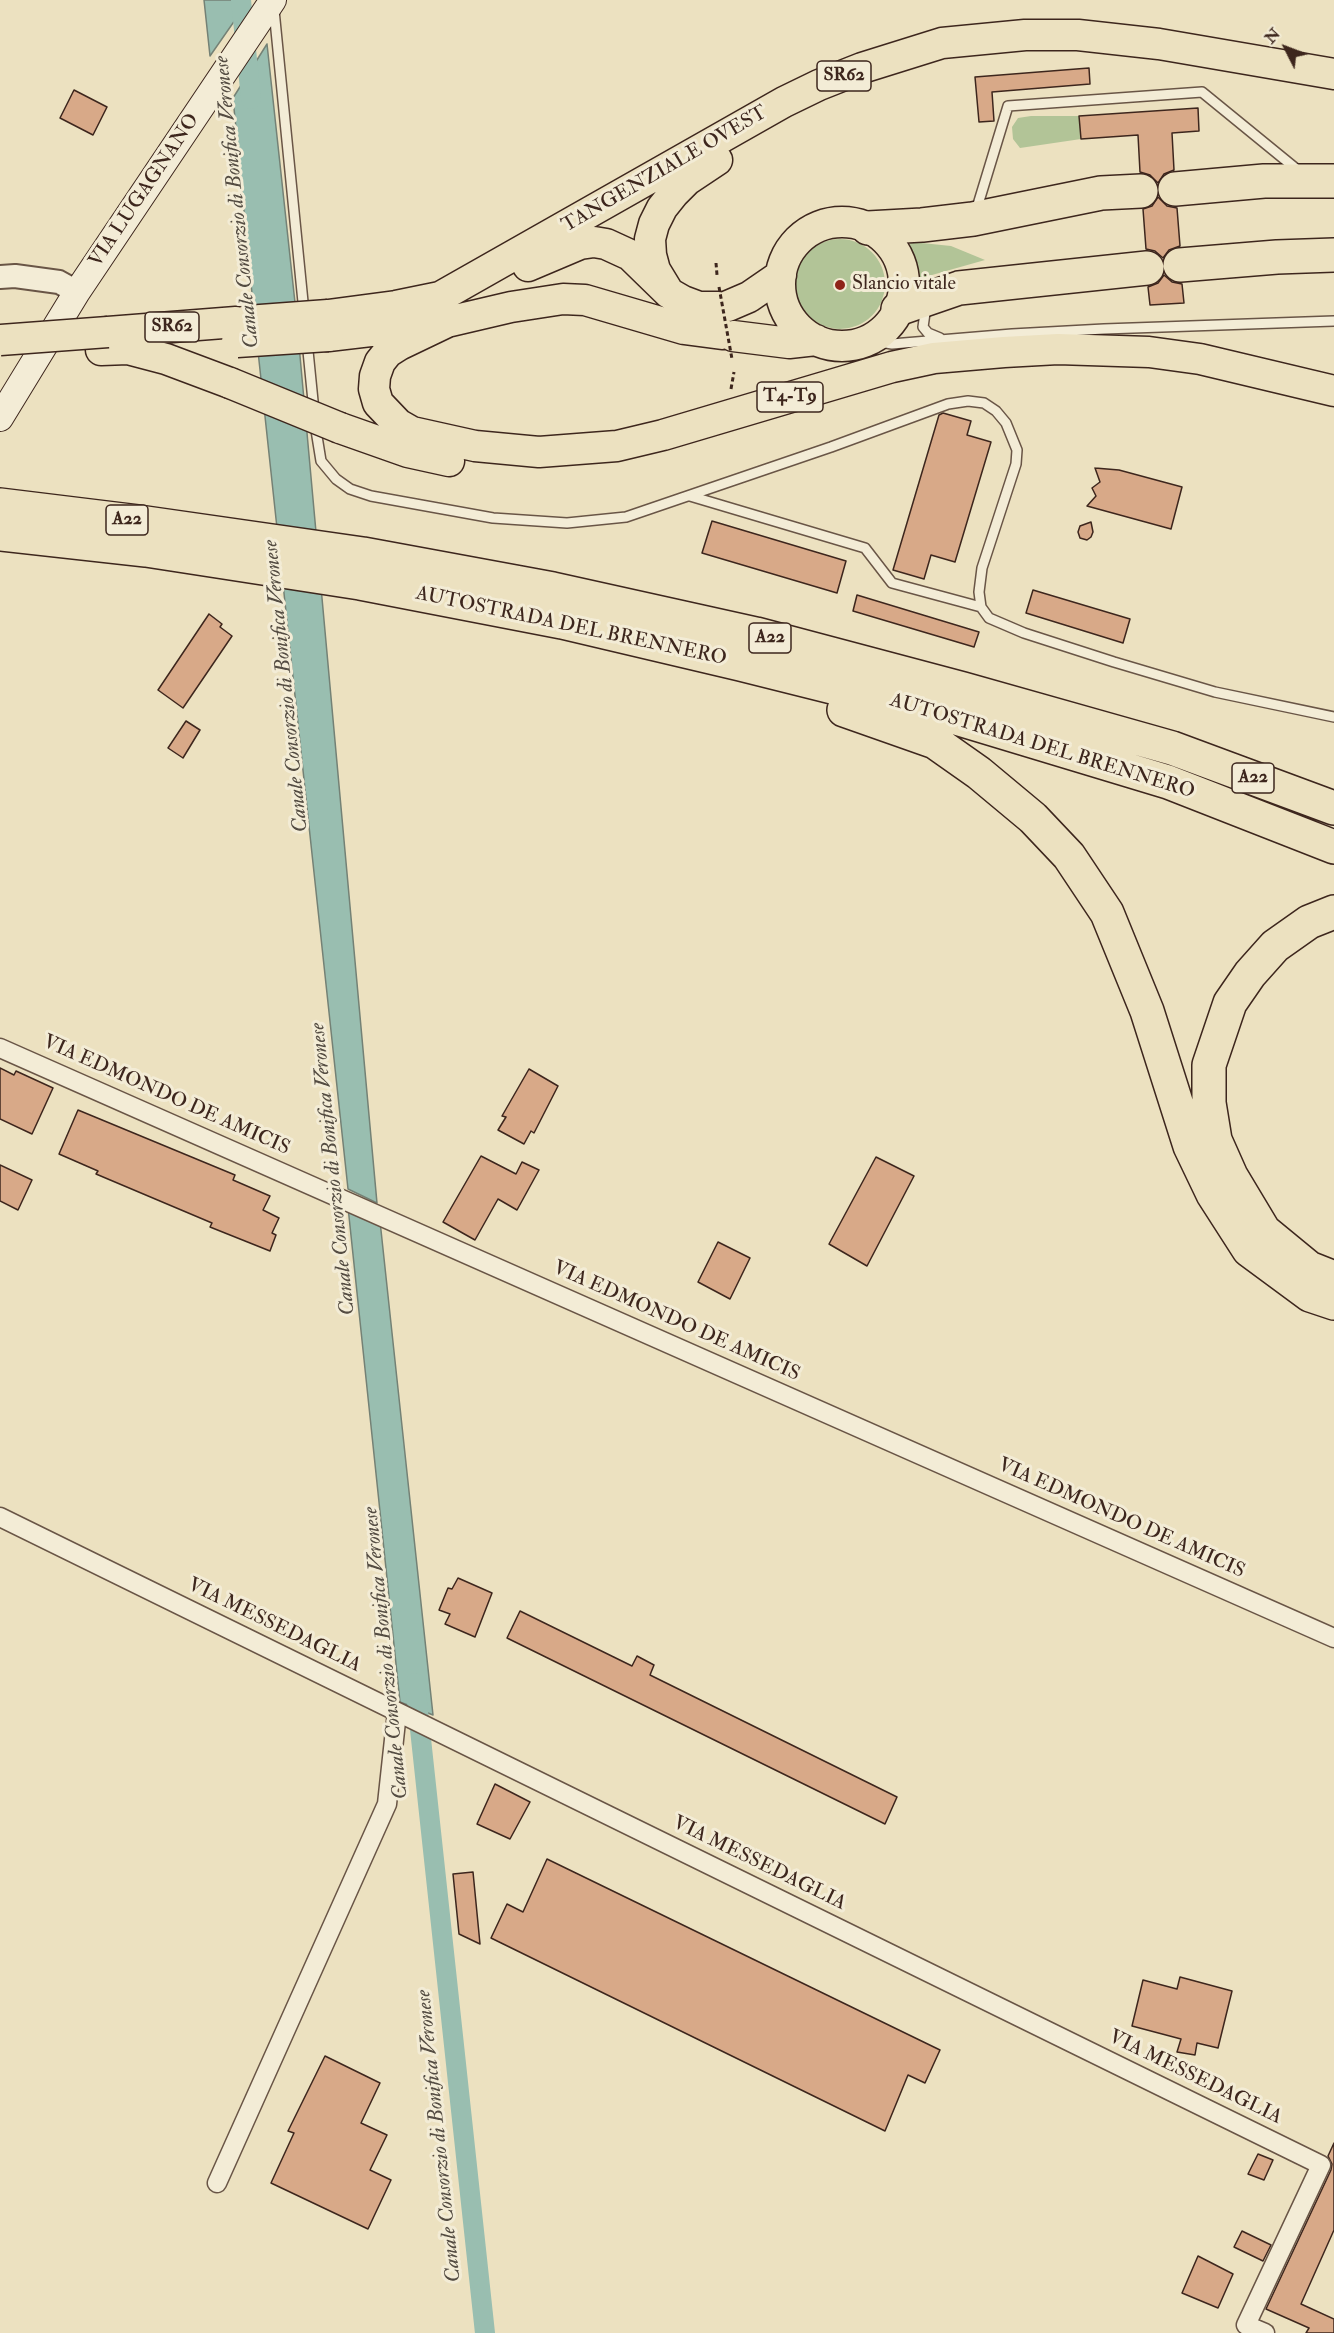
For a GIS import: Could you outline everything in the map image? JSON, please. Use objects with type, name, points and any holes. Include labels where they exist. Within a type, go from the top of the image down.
[{"type":"highway","name":"TANGENZIALE OVEST","points":[[0,360],[112,344],[328,325],[396,306],[444,310],[784,102],[819,85],[862,69],[942,44],[1025,35],[1078,35],[1159,44],[1334,74]]},
{"type":"highway","name":"TANGENZIALE OVEST","points":[[669,293],[655,270],[650,239],[662,208],[674,193],[710,165],[753,138],[798,114],[882,76],[927,63],[977,53],[1074,47],[1145,52],[1334,90]]},
{"type":"highway","points":[[1175,189],[1264,181],[1323,181]]},
{"type":"highway","points":[[868,228],[888,243],[902,268],[904,282],[898,309],[890,323],[867,340],[848,346],[831,345],[816,340],[802,332],[792,320],[784,306],[780,291],[785,260],[802,237],[816,228],[842,222],[868,228],[922,225],[973,219],[1101,193],[1141,191]]},
{"type":"highway","points":[[444,310],[530,265],[580,244],[594,242],[606,244],[630,255],[669,293],[725,322],[789,343],[816,340]]},
{"type":"highway","points":[[1180,265],[1277,256],[1334,255]]},
{"type":"highway","points":[[898,309],[959,288],[1147,268]]},
{"type":"highway","points":[[444,310],[511,306],[563,299],[585,300],[684,329],[725,322],[749,297],[781,275]]},
{"type":"highway","name":"T4-T9","points":[[444,310],[388,352],[380,362],[375,376],[374,389],[378,403],[398,424],[412,432],[475,446],[539,452],[580,450],[640,441],[892,367],[934,358],[1004,352],[1058,349],[1149,352],[1200,359],[1334,392]]},
{"type":"highway","name":"TANGENZIALE OVEST","points":[[0,340],[112,344],[166,359],[340,428],[408,452],[452,462],[551,470],[601,468],[693,448],[813,407],[875,389],[947,376],[1042,368],[1161,371],[1284,397],[1334,411]]},
{"type":"highway","name":"AUTOSTRADA DEL BRENNERO","points":[[0,505],[253,552],[362,568],[553,590],[756,634],[1172,748],[1334,808]]},
{"type":"highway","name":"AUTOSTRADA DEL BRENNERO","points":[[0,534],[146,550],[253,552]]},
{"type":"highway","name":"AUTOSTRADA DEL BRENNERO","points":[[362,568],[562,622],[956,718],[1168,782],[1334,847]]},
{"type":"highway","points":[[562,622],[680,663],[767,684],[935,742],[979,772],[1033,818],[1069,856],[1107,913],[1146,1011],[1190,1146],[1214,1194],[1249,1250],[1310,1295],[1334,1303]]},
{"type":"highway","points":[[1172,748],[1334,789]]},
{"type":"highway","points":[[1334,912],[1309,922],[1275,946],[1250,974],[1230,1003],[1209,1065],[1209,1103],[1215,1140],[1231,1176],[1264,1231],[1309,1268],[1334,1278]]},
{"type":"main road","name":"VIA LUGAGNANO","points":[[0,418],[77,292],[271,4]]},
{"type":"street","points":[[0,277],[15,276],[59,282],[77,292]]},
{"type":"street","name":"VIA EDMONDO DE AMICIS","points":[[0,1048],[1334,1638]]},
{"type":"street","name":"VIA MESSEDAGLIA","points":[[0,1517],[1321,2165],[1246,2325],[1265,2333]]},
{"type":"street","points":[[217,2183],[387,1804],[397,1712]]},
{"type":"lane","points":[[271,4],[277,28],[316,440],[321,460],[336,479],[350,489],[416,505],[494,518],[567,523],[626,517],[948,404],[969,401],[984,403],[996,411],[1006,423],[1017,450],[1016,464],[982,568],[979,592],[981,607],[990,618],[1114,662],[1215,692],[1334,717]]},
{"type":"lane","points":[[973,219],[1008,106],[1202,92],[1323,181]]},
{"type":"lane","points":[[942,339],[928,333],[922,322],[925,314],[943,292]]},
{"type":"lane","points":[[867,340],[892,344],[1104,329],[1334,321]]},
{"type":"lane","points":[[689,496],[865,548],[892,583],[981,607]]},
{"type":"path","points":[[716,263],[717,275]]},
{"type":"path","points":[[731,388],[734,372]]},
{"type":"shaded area","points":[[204,0],[249,0],[210,56]]},
{"type":"shaded area","points":[[267,44],[296,312],[377,1203],[348,1189],[233,98]]},
{"type":"shaded area","points":[[1079,116],[1081,139],[1020,148],[1013,139],[1012,127],[1018,118]]},
{"type":"shaded area","points":[[831,239],[849,239],[865,246],[878,259],[885,275],[885,293],[878,309],[865,322],[849,329],[831,329],[815,322],[802,309],[795,293],[795,275],[802,259],[815,246]]},
{"type":"shaded area","points":[[912,242],[951,246],[985,260],[932,275],[922,281],[919,280],[916,262],[909,245]]},
{"type":"shaded area","points":[[348,1207],[380,1221],[433,1715],[400,1702]]},
{"type":"building","points":[[1089,68],[1090,84],[992,92],[994,121],[979,122],[975,77]]},
{"type":"building","points":[[74,90],[107,107],[93,135],[60,118]]},
{"type":"building","points":[[1198,108],[1199,131],[1172,133],[1174,170],[1164,174],[1158,183],[1150,175],[1140,172],[1138,135],[1081,139],[1079,116]]},
{"type":"building","points":[[1158,197],[1167,206],[1177,208],[1180,246],[1169,250],[1163,258],[1155,251],[1146,249],[1143,209],[1152,206]]},
{"type":"building","points":[[1164,275],[1172,282],[1182,284],[1184,303],[1150,305],[1148,287],[1158,283]]},
{"type":"building","points":[[943,413],[971,421],[967,435],[991,442],[955,562],[931,555],[924,579],[893,570],[939,415]]},
{"type":"building","points":[[1095,468],[1119,470],[1182,487],[1171,529],[1087,506],[1096,496],[1092,488],[1100,482]]},
{"type":"building","points":[[712,521],[846,561],[837,593],[702,553]]},
{"type":"building","points":[[1091,522],[1093,532],[1091,537],[1087,540],[1080,538],[1078,532],[1080,526]]},
{"type":"building","points":[[1033,590],[1130,619],[1123,643],[1026,613]]},
{"type":"building","points":[[857,595],[979,632],[974,647],[853,611]]},
{"type":"building","points":[[209,614],[232,636],[183,708],[158,690]]},
{"type":"building","points":[[186,721],[200,730],[183,758],[168,748]]},
{"type":"building","points":[[0,1068],[14,1075],[16,1071],[53,1088],[32,1134],[0,1119]]},
{"type":"building","points":[[529,1069],[558,1086],[534,1133],[531,1131],[524,1144],[498,1130],[506,1117],[502,1116]]},
{"type":"building","points":[[78,1110],[235,1175],[233,1180],[270,1196],[263,1210],[279,1218],[272,1233],[276,1235],[270,1251],[210,1227],[212,1223],[96,1174],[98,1171],[59,1154]]},
{"type":"building","points":[[481,1156],[516,1174],[522,1162],[539,1170],[517,1210],[498,1199],[475,1240],[443,1222]]},
{"type":"building","points":[[876,1157],[914,1176],[867,1266],[829,1244]]},
{"type":"building","points":[[0,1165],[32,1180],[18,1210],[0,1201]]},
{"type":"building","points":[[718,1242],[750,1258],[730,1299],[698,1282]]},
{"type":"building","points":[[458,1578],[492,1593],[475,1637],[445,1624],[450,1614],[439,1610],[448,1588],[452,1589]]},
{"type":"building","points":[[520,1611],[632,1666],[637,1656],[654,1665],[650,1675],[897,1797],[885,1824],[507,1638]]},
{"type":"building","points":[[495,1784],[530,1802],[510,1839],[477,1824]]},
{"type":"building","points":[[547,1859],[940,2050],[925,2083],[908,2075],[885,2131],[491,1938],[507,1904],[523,1912]]},
{"type":"building","points":[[473,1872],[480,1944],[459,1934],[453,1874]]},
{"type":"building","points":[[1180,1977],[1232,1991],[1218,2048],[1197,2043],[1195,2055],[1177,2052],[1181,2039],[1132,2026],[1143,1980],[1177,1989]]},
{"type":"building","points":[[325,2056],[380,2083],[361,2123],[387,2135],[370,2170],[391,2180],[368,2229],[271,2183],[294,2133],[288,2131]]},
{"type":"building","points":[[1334,2143],[1334,2230],[1301,2304],[1334,2319],[1334,2333],[1306,2333],[1309,2328],[1266,2309],[1331,2170],[1332,2164],[1328,2156]]},
{"type":"building","points":[[1258,2154],[1273,2160],[1264,2180],[1248,2174]]},
{"type":"building","points":[[1242,2231],[1271,2245],[1263,2261],[1234,2247]]},
{"type":"building","points":[[1198,2256],[1233,2274],[1218,2308],[1182,2293]]},
{"type":"waterway","name":"Canale Consorzio di Bonifica Veronese","points":[[241,0],[251,99]]},
{"type":"waterway","name":"Canale Consorzio di Bonifica Veronese","points":[[415,1683],[485,2333]]},
{"type":"place","name":"Slancio vitale","points":[[840,285]]}]
